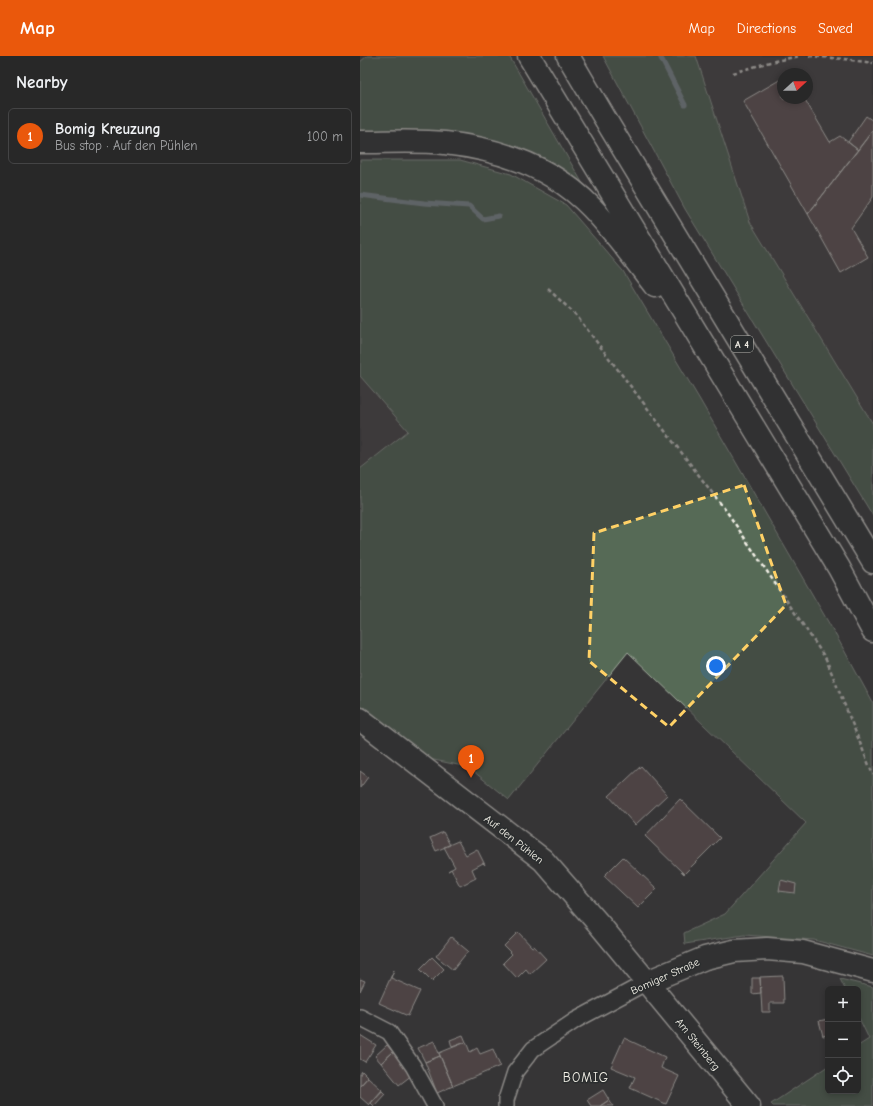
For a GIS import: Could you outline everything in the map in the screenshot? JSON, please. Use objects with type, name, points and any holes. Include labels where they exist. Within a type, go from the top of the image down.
[{"type":"main road","points":[[529,56],[835,561],[873,631]]},
{"type":"main road","name":"A 4","points":[[568,56],[873,562]]},
{"type":"main road","points":[[360,142],[445,143],[474,148],[508,156],[536,167],[566,185],[592,208],[606,224],[716,364]]},
{"type":"main road","name":"Auf den Pühlen","points":[[360,719],[543,860],[647,982]]},
{"type":"main road","name":"Bomiger Straße","points":[[647,982],[705,958],[734,951],[767,949],[803,952],[873,971]]},
{"type":"main road","name":"Am Steinberg","points":[[647,982],[748,1106]]},
{"type":"street","name":"Bomiger Straße","points":[[506,1106],[506,1100],[516,1072],[533,1049],[576,1020],[647,982]]},
{"type":"street","points":[[360,1017],[389,1032],[413,1066],[434,1106]]},
{"type":"path","points":[[733,73],[770,62],[800,56]]},
{"type":"path","points":[[809,56],[873,63]]},
{"type":"path","points":[[548,289],[576,315],[727,512],[826,659],[873,775]]},
{"type":"highlighted area","points":[[744,485],[786,605],[669,727],[589,661],[594,533]]},
{"type":"shaded area","points":[[696,56],[873,56],[873,424],[750,222]]},
{"type":"shaded area","points":[[360,376],[408,431],[360,469]]},
{"type":"green space","points":[[367,56],[509,56],[583,184],[522,150],[450,136],[360,135],[360,62]]},
{"type":"green space","points":[[603,56],[696,56],[750,222],[873,424],[873,516],[685,209]]},
{"type":"green space","points":[[360,160],[460,160],[511,174],[566,205],[623,271],[700,400],[838,639],[873,703],[873,956],[814,940],[744,935],[685,944],[684,933],[725,914],[806,823],[628,652],[509,800],[468,767],[429,759],[360,706],[360,469],[408,431],[360,376]]},
{"type":"green space","points":[[840,979],[873,987],[873,1106],[773,1106],[771,1104],[825,1068],[825,1094],[861,1094],[861,1044],[869,1039],[861,1022],[861,986],[844,986]]},
{"type":"building","points":[[777,81],[777,104],[808,104],[830,142],[840,136],[858,150],[808,214],[743,101]]},
{"type":"building","points":[[866,116],[873,121],[873,130],[858,150],[848,142]]},
{"type":"building","points":[[873,130],[873,197],[851,228],[868,257],[841,273],[808,214]]},
{"type":"building","points":[[641,766],[667,795],[635,825],[609,796]]},
{"type":"building","points":[[360,771],[368,777],[360,788]]},
{"type":"building","points":[[680,799],[720,838],[684,874],[645,836]]},
{"type":"building","points":[[443,832],[450,845],[436,851],[430,838]]},
{"type":"building","points":[[458,841],[466,855],[477,849],[485,865],[483,863],[472,869],[476,878],[460,886],[451,869],[455,867],[444,847]]},
{"type":"building","points":[[623,857],[657,889],[638,908],[604,876]]},
{"type":"building","points":[[781,880],[796,884],[795,893],[779,891]]},
{"type":"building","points":[[518,932],[546,959],[530,974],[526,969],[517,978],[503,963],[512,954],[504,946]]},
{"type":"building","points":[[451,937],[468,951],[453,970],[436,956]]},
{"type":"building","points":[[432,957],[444,969],[432,981],[420,969]]},
{"type":"building","points":[[394,970],[391,978],[420,991],[408,1016],[379,1003]]},
{"type":"building","points":[[783,976],[784,1003],[770,1003],[770,1012],[762,1012],[760,977]]},
{"type":"building","points":[[752,978],[760,978],[761,993],[752,994]]},
{"type":"building","points":[[360,979],[365,981],[360,991]]},
{"type":"building","points":[[825,1020],[825,1036],[823,1036],[819,1021]]},
{"type":"building","points":[[360,1035],[376,1045],[365,1062],[360,1059]]},
{"type":"building","points":[[463,1035],[466,1042],[452,1047],[450,1040]]},
{"type":"building","points":[[624,1038],[665,1057],[661,1068],[679,1076],[666,1104],[630,1088],[635,1077],[611,1067]]},
{"type":"building","points":[[434,1041],[440,1056],[425,1062],[418,1048]]},
{"type":"building","points":[[466,1042],[470,1052],[477,1048],[480,1054],[493,1049],[500,1066],[453,1086],[439,1053]]},
{"type":"building","points":[[387,1045],[393,1052],[381,1063],[375,1056]]},
{"type":"building","points":[[393,1052],[412,1075],[399,1085],[381,1063]]},
{"type":"building","points":[[440,1056],[453,1086],[437,1093],[425,1062]]},
{"type":"building","points":[[362,1071],[368,1077],[360,1086],[360,1074]]},
{"type":"building","points":[[368,1077],[382,1090],[369,1105],[360,1097],[360,1086]]},
{"type":"building","points":[[603,1090],[609,1100],[600,1106],[591,1106],[587,1100]]},
{"type":"building","points":[[382,1091],[385,1094],[374,1106],[371,1103]]},
{"type":"building","points":[[609,1100],[613,1106],[600,1106]]},
{"type":"waterway","points":[[660,56],[685,105]]},
{"type":"waterway","points":[[360,195],[424,203],[469,206],[483,219],[499,216]]},
{"type":"place","name":"Bomig Kreuzung","points":[[471,778]]},
{"type":"district","name":"BOMIG","points":[[586,1077]]}]
